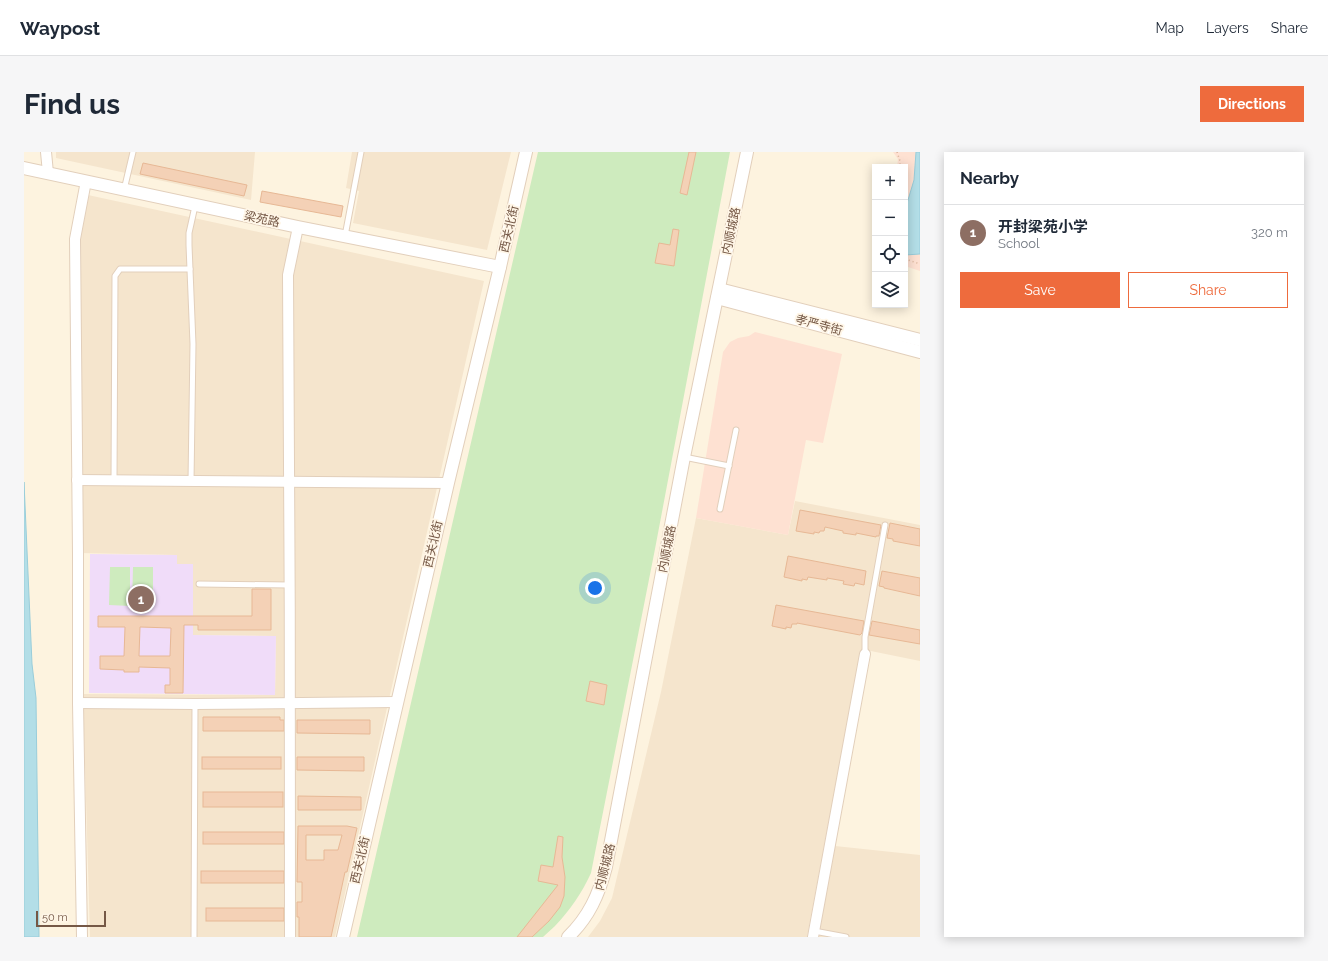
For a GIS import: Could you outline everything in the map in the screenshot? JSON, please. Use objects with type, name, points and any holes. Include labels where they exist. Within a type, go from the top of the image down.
[{"type":"street","points":[[44,172],[46,152]]},
{"type":"street","name":"西关北街","points":[[343,937],[526,152]]},
{"type":"street","name":"内顺城路","points":[[568,937],[590,910],[595,901],[606,867],[684,457],[747,152]]},
{"type":"street","name":"梁苑路","points":[[24,168],[345,237],[500,267]]},
{"type":"street","points":[[82,937],[78,703],[75,239],[86,181]]},
{"type":"street","points":[[290,937],[291,703],[288,275],[298,227]]},
{"type":"street","name":"孝严寺街","points":[[718,293],[920,340]]},
{"type":"street","name":"孝严寺街","points":[[718,293],[920,352]]},
{"type":"street","points":[[77,480],[448,483]]},
{"type":"street","points":[[814,934],[866,654]]},
{"type":"street","points":[[78,703],[195,704],[397,702]]},
{"type":"lane","points":[[124,190],[133,152]]},
{"type":"lane","points":[[345,237],[360,152]]},
{"type":"lane","points":[[191,481],[193,344],[189,233],[195,205]]},
{"type":"lane","points":[[114,480],[115,276],[120,269],[190,268]]},
{"type":"lane","points":[[720,509],[736,430]]},
{"type":"lane","points":[[684,457],[729,466]]},
{"type":"lane","points":[[866,654],[865,637],[885,525]]},
{"type":"lane","points":[[199,584],[289,585]]},
{"type":"lane","points":[[194,937],[195,704]]},
{"type":"lane","points":[[814,934],[846,937]]},
{"type":"path","points":[[897,152],[900,164]]},
{"type":"path","points":[[908,260],[920,264]]},
{"type":"shaded area","points":[[56,152],[255,152],[251,200],[56,158]]},
{"type":"shaded area","points":[[352,152],[511,152],[487,250],[353,223],[359,191],[346,188]]},
{"type":"shaded area","points":[[893,152],[920,152],[920,271],[908,267],[908,164],[897,164],[898,159]]},
{"type":"shaded area","points":[[88,195],[484,281],[335,937],[90,937],[83,694],[275,695],[276,636],[192,635],[193,564],[177,564],[177,555],[80,553],[79,229]]},
{"type":"shaded area","points":[[755,332],[842,354],[823,443],[806,440],[788,535],[696,518],[723,352],[730,342],[738,338],[749,336]]},
{"type":"shaded area","points":[[795,501],[920,525],[920,661],[861,649],[807,937],[588,937],[600,921],[612,898],[661,692],[696,518],[788,535]]},
{"type":"shaded area","points":[[90,554],[177,555],[177,564],[193,564],[193,635],[276,636],[275,695],[89,693]]},
{"type":"shaded area","points":[[835,846],[920,855],[920,937],[818,937]]},
{"type":"green space","points":[[538,152],[730,152],[655,549],[591,873],[580,894],[566,914],[543,937],[357,937]]},
{"type":"green space","points":[[110,567],[130,567],[130,606],[109,605]]},
{"type":"green space","points":[[133,567],[153,567],[153,606],[132,606]]},
{"type":"water","points":[[916,152],[920,152],[920,254],[908,255],[908,200],[914,180]]},
{"type":"water","points":[[24,482],[32,664],[36,698],[39,937],[24,937]]},
{"type":"building","points":[[689,152],[696,152],[687,195],[680,193]]},
{"type":"building","points":[[143,163],[247,185],[244,196],[140,174]]},
{"type":"building","points":[[262,191],[343,206],[341,217],[260,202]]},
{"type":"building","points":[[673,229],[679,230],[674,266],[655,263],[659,243],[670,245]]},
{"type":"building","points":[[800,510],[881,525],[879,536],[876,537],[856,533],[856,535],[843,533],[843,531],[825,527],[824,531],[820,531],[819,533],[814,532],[814,534],[796,531]]},
{"type":"building","points":[[890,523],[920,529],[920,546],[893,541],[893,539],[887,538]]},
{"type":"building","points":[[788,556],[866,571],[864,585],[855,583],[854,586],[843,584],[844,581],[827,578],[827,580],[808,577],[807,580],[802,579],[802,581],[784,577]]},
{"type":"building","points":[[882,571],[920,578],[920,596],[879,586]]},
{"type":"building","points":[[252,589],[271,589],[271,630],[198,630],[198,625],[184,625],[183,693],[165,693],[165,685],[170,685],[170,668],[139,667],[139,672],[100,669],[100,656],[124,656],[125,627],[98,627],[98,616],[252,616]],"holes":[[[140,627],[171,628],[170,656],[139,656]]]},
{"type":"building","points":[[776,605],[864,621],[862,633],[860,635],[797,623],[792,624],[791,628],[786,627],[786,629],[772,626]]},
{"type":"building","points":[[872,621],[920,630],[920,644],[869,635]]},
{"type":"building","points":[[590,681],[607,685],[604,705],[586,701]]},
{"type":"building","points":[[203,717],[280,717],[280,720],[284,720],[284,731],[203,731]]},
{"type":"building","points":[[297,720],[370,720],[370,734],[297,733]]},
{"type":"building","points":[[202,757],[281,757],[281,769],[202,769]]},
{"type":"building","points":[[297,757],[364,757],[364,771],[297,770]]},
{"type":"building","points":[[203,792],[283,792],[283,807],[203,807]]},
{"type":"building","points":[[298,796],[361,797],[361,810],[298,810]]},
{"type":"building","points":[[298,826],[347,826],[357,828],[347,872],[345,872],[331,937],[299,937],[297,902],[302,902],[302,882],[297,882]],"holes":[[[306,835],[342,835],[338,850],[324,850],[324,860],[306,860]]]},
{"type":"building","points":[[203,832],[284,832],[284,844],[203,844]]},
{"type":"building","points":[[558,836],[563,837],[562,857],[565,877],[564,896],[560,907],[549,921],[532,937],[517,937],[558,885],[538,881],[541,865],[553,867]]},
{"type":"building","points":[[201,871],[284,871],[284,883],[201,883]]},
{"type":"building","points":[[206,908],[284,908],[284,921],[206,921]]},
{"type":"place","name":"开封梁苑小学","points":[[141,599]]}]
